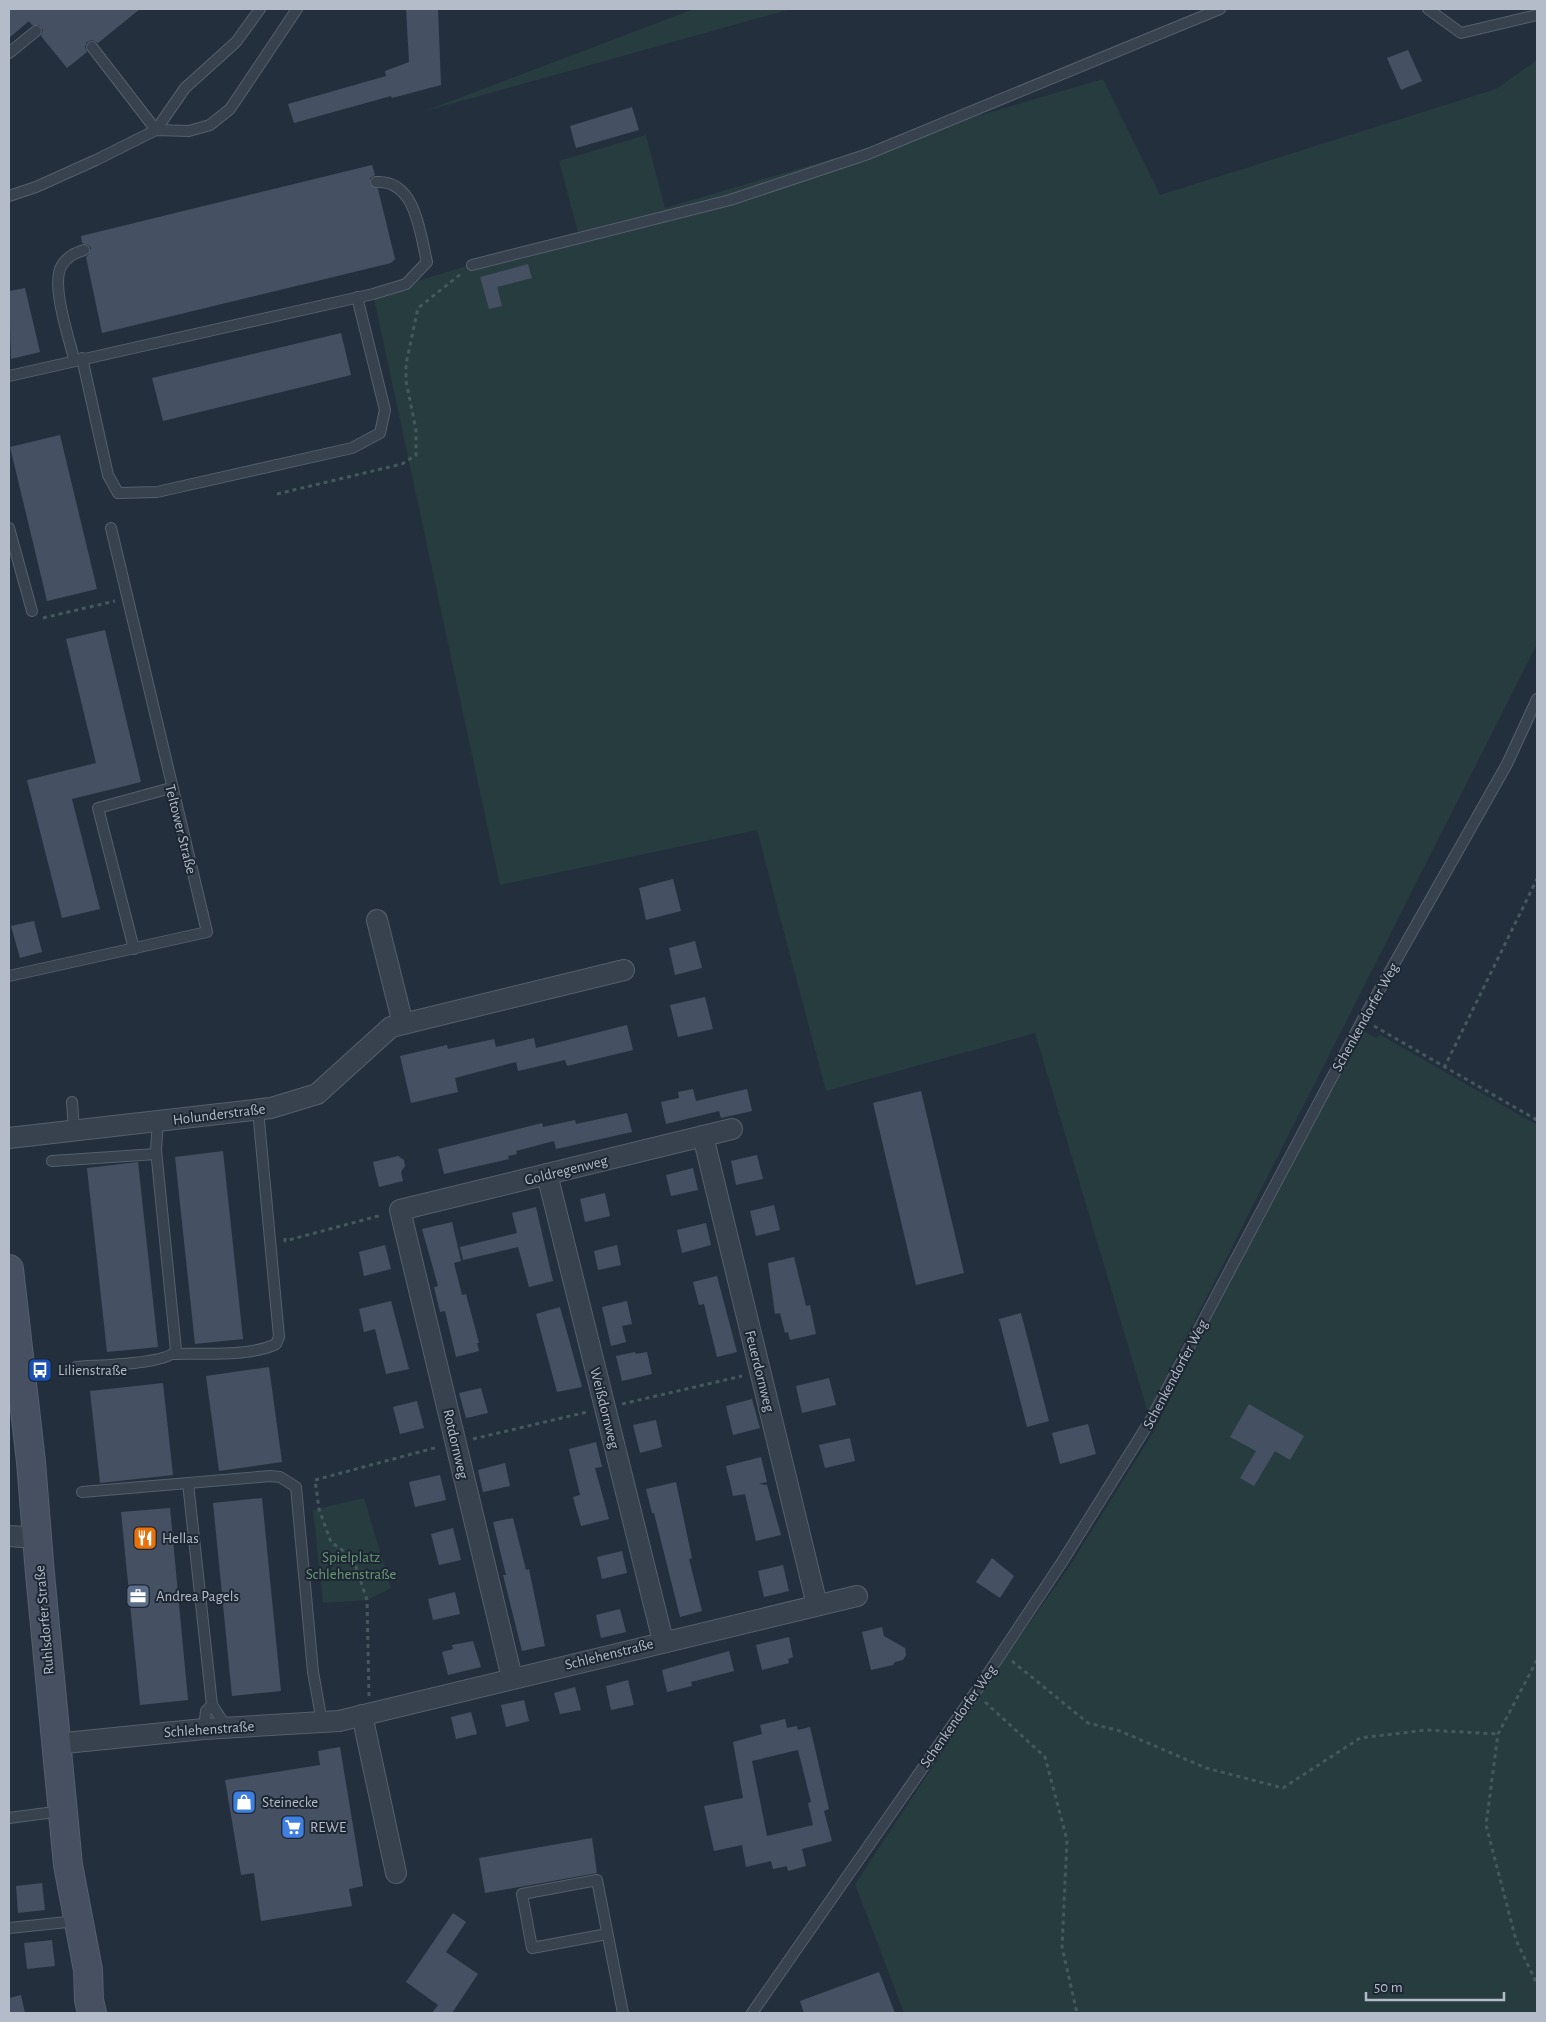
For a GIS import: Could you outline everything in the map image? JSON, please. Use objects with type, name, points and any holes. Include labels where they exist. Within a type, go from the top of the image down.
[{"type":"main road","name":"Ruhlsdorfer Straße","points":[[9,1269],[23,1378],[62,1811],[78,1921],[88,1970],[89,2000],[92,2013]]},
{"type":"main road","name":"Ruhlsdorfer Straße","points":[[88,1970],[103,1997],[108,2013]]},
{"type":"street","points":[[377,920],[402,1024]]},
{"type":"street","name":"Holunderstraße","points":[[9,1138],[271,1108],[317,1094],[391,1028],[624,970]]},
{"type":"street","name":"Goldregenweg","points":[[400,1210],[732,1129]]},
{"type":"street","name":"Feuerdornweg","points":[[703,1136],[817,1605]]},
{"type":"street","name":"Weißdornweg","points":[[547,1174],[663,1641]]},
{"type":"street","name":"Rotdornweg","points":[[400,1210],[512,1678]]},
{"type":"street","points":[[9,1536],[37,1538]]},
{"type":"street","name":"Schlehenstraße","points":[[55,1744],[204,1729],[322,1722],[366,1714],[663,1641],[858,1596]]},
{"type":"street","points":[[366,1714],[396,1873]]},
{"type":"lane","points":[[9,196],[36,187],[156,130],[185,88],[236,42],[260,9]]},
{"type":"lane","points":[[92,47],[156,130],[189,132],[210,125],[230,109],[297,9]]},
{"type":"lane","points":[[472,264],[730,200],[868,154],[1220,9]]},
{"type":"lane","points":[[1428,9],[1461,33],[1537,15]]},
{"type":"lane","points":[[9,53],[36,31]]},
{"type":"lane","points":[[9,376],[357,297],[406,284],[427,262],[412,204],[399,189],[383,181],[376,182]]},
{"type":"lane","points":[[84,250],[72,254],[62,266],[58,279],[108,475],[118,493],[157,492],[352,448],[380,433],[385,410],[357,297]]},
{"type":"lane","points":[[9,528],[32,611]]},
{"type":"lane","name":"Teltower Straße","points":[[9,976],[206,932],[111,528]]},
{"type":"lane","name":"Schenkendorfer Weg","points":[[752,2013],[975,1693],[1150,1421],[1363,1019],[1507,764],[1537,699]]},
{"type":"lane","points":[[134,949],[98,808],[172,788]]},
{"type":"lane","points":[[72,1102],[74,1130]]},
{"type":"lane","points":[[76,1367],[159,1360],[174,1354],[244,1351],[276,1344],[279,1336],[258,1110]]},
{"type":"lane","points":[[158,1120],[156,1154],[176,1350],[174,1354]]},
{"type":"lane","points":[[52,1161],[156,1154]]},
{"type":"lane","points":[[82,1492],[270,1476],[280,1477],[296,1488],[313,1672],[322,1722]]},
{"type":"lane","points":[[188,1483],[212,1705],[228,1728]]},
{"type":"lane","points":[[204,1729],[206,1711],[212,1705]]},
{"type":"lane","points":[[9,1818],[62,1811]]},
{"type":"lane","points":[[607,1934],[532,1948],[522,1894],[597,1880],[623,2013]]},
{"type":"lane","points":[[9,1928],[78,1921]]},
{"type":"path","points":[[277,494],[402,464],[416,456],[416,430],[406,381],[406,364],[418,308],[472,264]]},
{"type":"path","points":[[32,611],[34,620],[128,598]]},
{"type":"path","points":[[1444,1068],[1537,878]]},
{"type":"path","points":[[1363,1019],[1444,1068],[1537,1120]]},
{"type":"path","points":[[284,1232],[285,1241],[400,1210]]},
{"type":"path","points":[[366,1714],[367,1600],[353,1558],[331,1542],[319,1508],[316,1480],[456,1443]]},
{"type":"path","points":[[1002,1652],[1088,1722],[1120,1731],[1206,1768],[1283,1788],[1360,1738],[1426,1730],[1498,1734]]},
{"type":"path","points":[[1537,1660],[1498,1734],[1486,1825],[1516,1940],[1537,1984]]},
{"type":"path","points":[[975,1693],[1045,1757],[1067,1840],[1062,1947],[1077,2013]]},
{"type":"green space","points":[[694,9],[791,9],[422,112]]},
{"type":"green space","points":[[1537,60],[1537,644],[1148,1413],[1035,1033],[826,1091],[757,830],[500,885],[373,294],[578,233],[559,161],[646,135],[665,208],[1103,79],[1160,195],[1496,89]]},
{"type":"green space","points":[[1358,1028],[1376,1038],[1379,1034],[1537,1125],[1537,2013],[904,2013],[855,1884],[1000,1665],[1069,1567],[1154,1431]]},
{"type":"green space","name":"Spielplatz Schlehenstraße","points":[[364,1498],[391,1588],[367,1600],[323,1603],[313,1510]]},
{"type":"building","points":[[9,9],[140,9],[98,43],[92,40],[87,42],[85,47],[87,52],[67,68],[41,36],[43,30],[39,25],[32,25],[29,21],[9,38]]},
{"type":"building","points":[[406,9],[438,9],[441,85],[392,98],[391,96],[294,123],[288,104],[386,76],[385,71],[409,62]]},
{"type":"building","points":[[1408,50],[1422,81],[1401,90],[1387,58]]},
{"type":"building","points":[[632,107],[639,130],[576,148],[570,126]]},
{"type":"building","points":[[372,165],[375,175],[370,178],[370,184],[378,189],[395,259],[391,263],[102,333],[86,257],[91,248],[82,243],[81,236]]},
{"type":"building","points":[[528,264],[532,278],[497,287],[502,306],[489,309],[480,277]]},
{"type":"building","points":[[25,288],[40,352],[11,359],[9,291]]},
{"type":"building","points":[[341,333],[351,375],[163,421],[152,378]]},
{"type":"building","points":[[60,435],[97,589],[47,601],[10,447]]},
{"type":"building","points":[[105,630],[141,782],[72,799],[100,909],[62,918],[27,780],[96,763],[66,639]]},
{"type":"building","points":[[673,879],[681,911],[646,920],[639,888]]},
{"type":"building","points":[[34,921],[42,952],[20,958],[11,926]]},
{"type":"building","points":[[695,941],[702,968],[675,975],[669,948]]},
{"type":"building","points":[[705,997],[713,1029],[678,1037],[670,1005]]},
{"type":"building","points":[[627,1025],[633,1050],[567,1066],[565,1060],[518,1071],[516,1062],[455,1078],[458,1092],[411,1103],[400,1056],[447,1045],[448,1049],[494,1039],[496,1047],[534,1038],[536,1048]]},
{"type":"building","points":[[693,1089],[696,1101],[747,1089],[752,1111],[721,1118],[719,1111],[666,1124],[661,1102],[679,1098],[678,1092]]},
{"type":"building","points":[[921,1091],[964,1273],[916,1285],[873,1103]]},
{"type":"building","points":[[627,1113],[632,1132],[556,1149],[554,1141],[516,1151],[517,1154],[508,1156],[509,1159],[444,1174],[438,1149],[542,1123],[543,1127],[575,1120],[576,1124]]},
{"type":"building","points":[[223,1151],[243,1339],[195,1344],[175,1157]]},
{"type":"building","points":[[757,1155],[763,1179],[736,1185],[731,1161]]},
{"type":"building","points":[[398,1156],[404,1160],[405,1166],[401,1172],[403,1181],[379,1187],[373,1162]]},
{"type":"building","points":[[138,1162],[158,1347],[107,1352],[87,1168]]},
{"type":"building","points":[[693,1168],[698,1190],[671,1196],[666,1175]]},
{"type":"building","points":[[605,1193],[610,1216],[585,1222],[580,1199]]},
{"type":"building","points":[[774,1205],[780,1230],[756,1236],[750,1211]]},
{"type":"building","points":[[536,1207],[553,1281],[529,1287],[518,1247],[463,1260],[460,1247],[517,1233],[512,1213]]},
{"type":"building","points":[[452,1222],[461,1261],[454,1263],[462,1295],[466,1294],[479,1343],[477,1343],[479,1351],[456,1357],[445,1311],[440,1312],[434,1287],[438,1286],[422,1229]]},
{"type":"building","points":[[706,1223],[711,1245],[682,1253],[677,1230]]},
{"type":"building","points":[[385,1245],[391,1269],[364,1276],[359,1252]]},
{"type":"building","points":[[617,1245],[621,1265],[598,1270],[594,1251]]},
{"type":"building","points":[[794,1257],[806,1306],[810,1305],[816,1334],[790,1340],[788,1332],[785,1333],[780,1313],[775,1314],[768,1263]]},
{"type":"building","points":[[717,1276],[737,1352],[717,1357],[704,1304],[699,1305],[693,1282]]},
{"type":"building","points":[[391,1301],[409,1369],[386,1374],[375,1329],[364,1332],[359,1309]]},
{"type":"building","points":[[627,1301],[632,1324],[622,1326],[626,1342],[611,1346],[602,1307]]},
{"type":"building","points":[[560,1307],[582,1387],[557,1392],[536,1314]]},
{"type":"building","points":[[1021,1313],[1049,1421],[1027,1427],[999,1319]]},
{"type":"building","points":[[635,1352],[636,1354],[647,1352],[652,1374],[622,1381],[616,1356]]},
{"type":"building","points":[[269,1367],[282,1462],[219,1471],[206,1376]]},
{"type":"building","points":[[829,1378],[836,1405],[802,1413],[796,1386]]},
{"type":"building","points":[[163,1383],[173,1475],[100,1483],[90,1391]]},
{"type":"building","points":[[481,1388],[488,1413],[466,1418],[459,1393]]},
{"type":"building","points":[[752,1399],[760,1428],[733,1435],[726,1406]]},
{"type":"building","points":[[417,1401],[424,1428],[400,1434],[393,1407]]},
{"type":"building","points":[[1249,1404],[1304,1436],[1290,1460],[1275,1451],[1254,1486],[1240,1478],[1256,1451],[1230,1437]]},
{"type":"building","points":[[656,1420],[662,1447],[640,1453],[633,1425]]},
{"type":"building","points":[[1088,1424],[1096,1454],[1060,1464],[1052,1433]]},
{"type":"building","points":[[850,1438],[855,1461],[825,1468],[819,1445]]},
{"type":"building","points":[[596,1442],[602,1467],[595,1468],[609,1519],[581,1526],[573,1497],[580,1495],[569,1449]]},
{"type":"building","points":[[761,1457],[767,1482],[759,1484],[767,1485],[781,1535],[756,1541],[745,1494],[733,1496],[726,1466]]},
{"type":"building","points":[[505,1463],[510,1486],[483,1492],[478,1470]]},
{"type":"building","points":[[440,1475],[446,1500],[415,1507],[409,1482]]},
{"type":"building","points":[[676,1482],[692,1558],[689,1559],[702,1611],[680,1617],[654,1513],[652,1513],[646,1489]]},
{"type":"building","points":[[262,1498],[281,1691],[232,1696],[213,1503]]},
{"type":"building","points":[[170,1508],[188,1700],[140,1705],[121,1512]]},
{"type":"building","points":[[513,1518],[526,1570],[529,1569],[545,1646],[522,1651],[503,1575],[506,1575],[493,1522]]},
{"type":"building","points":[[453,1528],[461,1560],[439,1565],[431,1534]]},
{"type":"building","points":[[622,1551],[627,1573],[602,1579],[597,1557]]},
{"type":"building","points":[[992,1558],[1014,1576],[1000,1598],[976,1582]]},
{"type":"building","points":[[783,1565],[789,1591],[764,1597],[758,1571]]},
{"type":"building","points":[[455,1592],[460,1614],[433,1620],[428,1599]]},
{"type":"building","points":[[620,1609],[626,1632],[601,1638],[596,1615]]},
{"type":"building","points":[[882,1627],[884,1636],[905,1648],[906,1655],[903,1660],[895,1662],[893,1665],[871,1670],[862,1632]]},
{"type":"building","points":[[789,1637],[793,1657],[788,1659],[789,1663],[762,1670],[756,1645]]},
{"type":"building","points":[[473,1641],[481,1667],[448,1675],[442,1652],[453,1649],[452,1645]]},
{"type":"building","points":[[729,1651],[734,1671],[691,1682],[692,1686],[667,1692],[662,1670]]},
{"type":"building","points":[[628,1680],[634,1705],[611,1710],[606,1686]]},
{"type":"building","points":[[575,1687],[581,1710],[560,1714],[554,1693]]},
{"type":"building","points":[[524,1700],[529,1721],[506,1727],[501,1705]]},
{"type":"building","points":[[471,1712],[477,1734],[456,1739],[451,1717]]},
{"type":"building","points":[[785,1719],[787,1728],[797,1726],[798,1730],[810,1727],[829,1809],[824,1811],[832,1841],[802,1849],[806,1866],[788,1871],[787,1866],[773,1869],[771,1861],[746,1867],[742,1845],[714,1851],[704,1806],[743,1798],[733,1742],[762,1734],[760,1725]],"holes":[[[798,1750],[811,1802],[808,1803],[813,1825],[767,1836],[752,1761]]]},
{"type":"building","name":"REWE","points":[[340,1747],[363,1886],[349,1889],[352,1906],[261,1921],[254,1873],[241,1875],[225,1780],[320,1765],[318,1751]]},
{"type":"building","points":[[592,1838],[597,1873],[485,1893],[479,1858]]},
{"type":"building","points":[[42,1883],[45,1910],[18,1913],[16,1886]]},
{"type":"building","points":[[453,1913],[466,1922],[446,1952],[478,1974],[452,2013],[432,2013],[438,2005],[406,1982]]},
{"type":"building","points":[[52,1940],[55,1966],[27,1969],[24,1943]]},
{"type":"building","points":[[879,1972],[895,2013],[804,2013],[800,2001]]},
{"type":"building","points":[[21,1995],[25,2013],[9,2013],[9,1998]]},
{"type":"place","name":"Lilienstraße","points":[[40,1370]]},
{"type":"place","name":"Hellas","points":[[145,1538]]},
{"type":"place","name":"Andrea Pagels","points":[[138,1596]]},
{"type":"place","name":"Steinecke","points":[[244,1802]]},
{"type":"place","name":"REWE","points":[[293,1827]]}]
